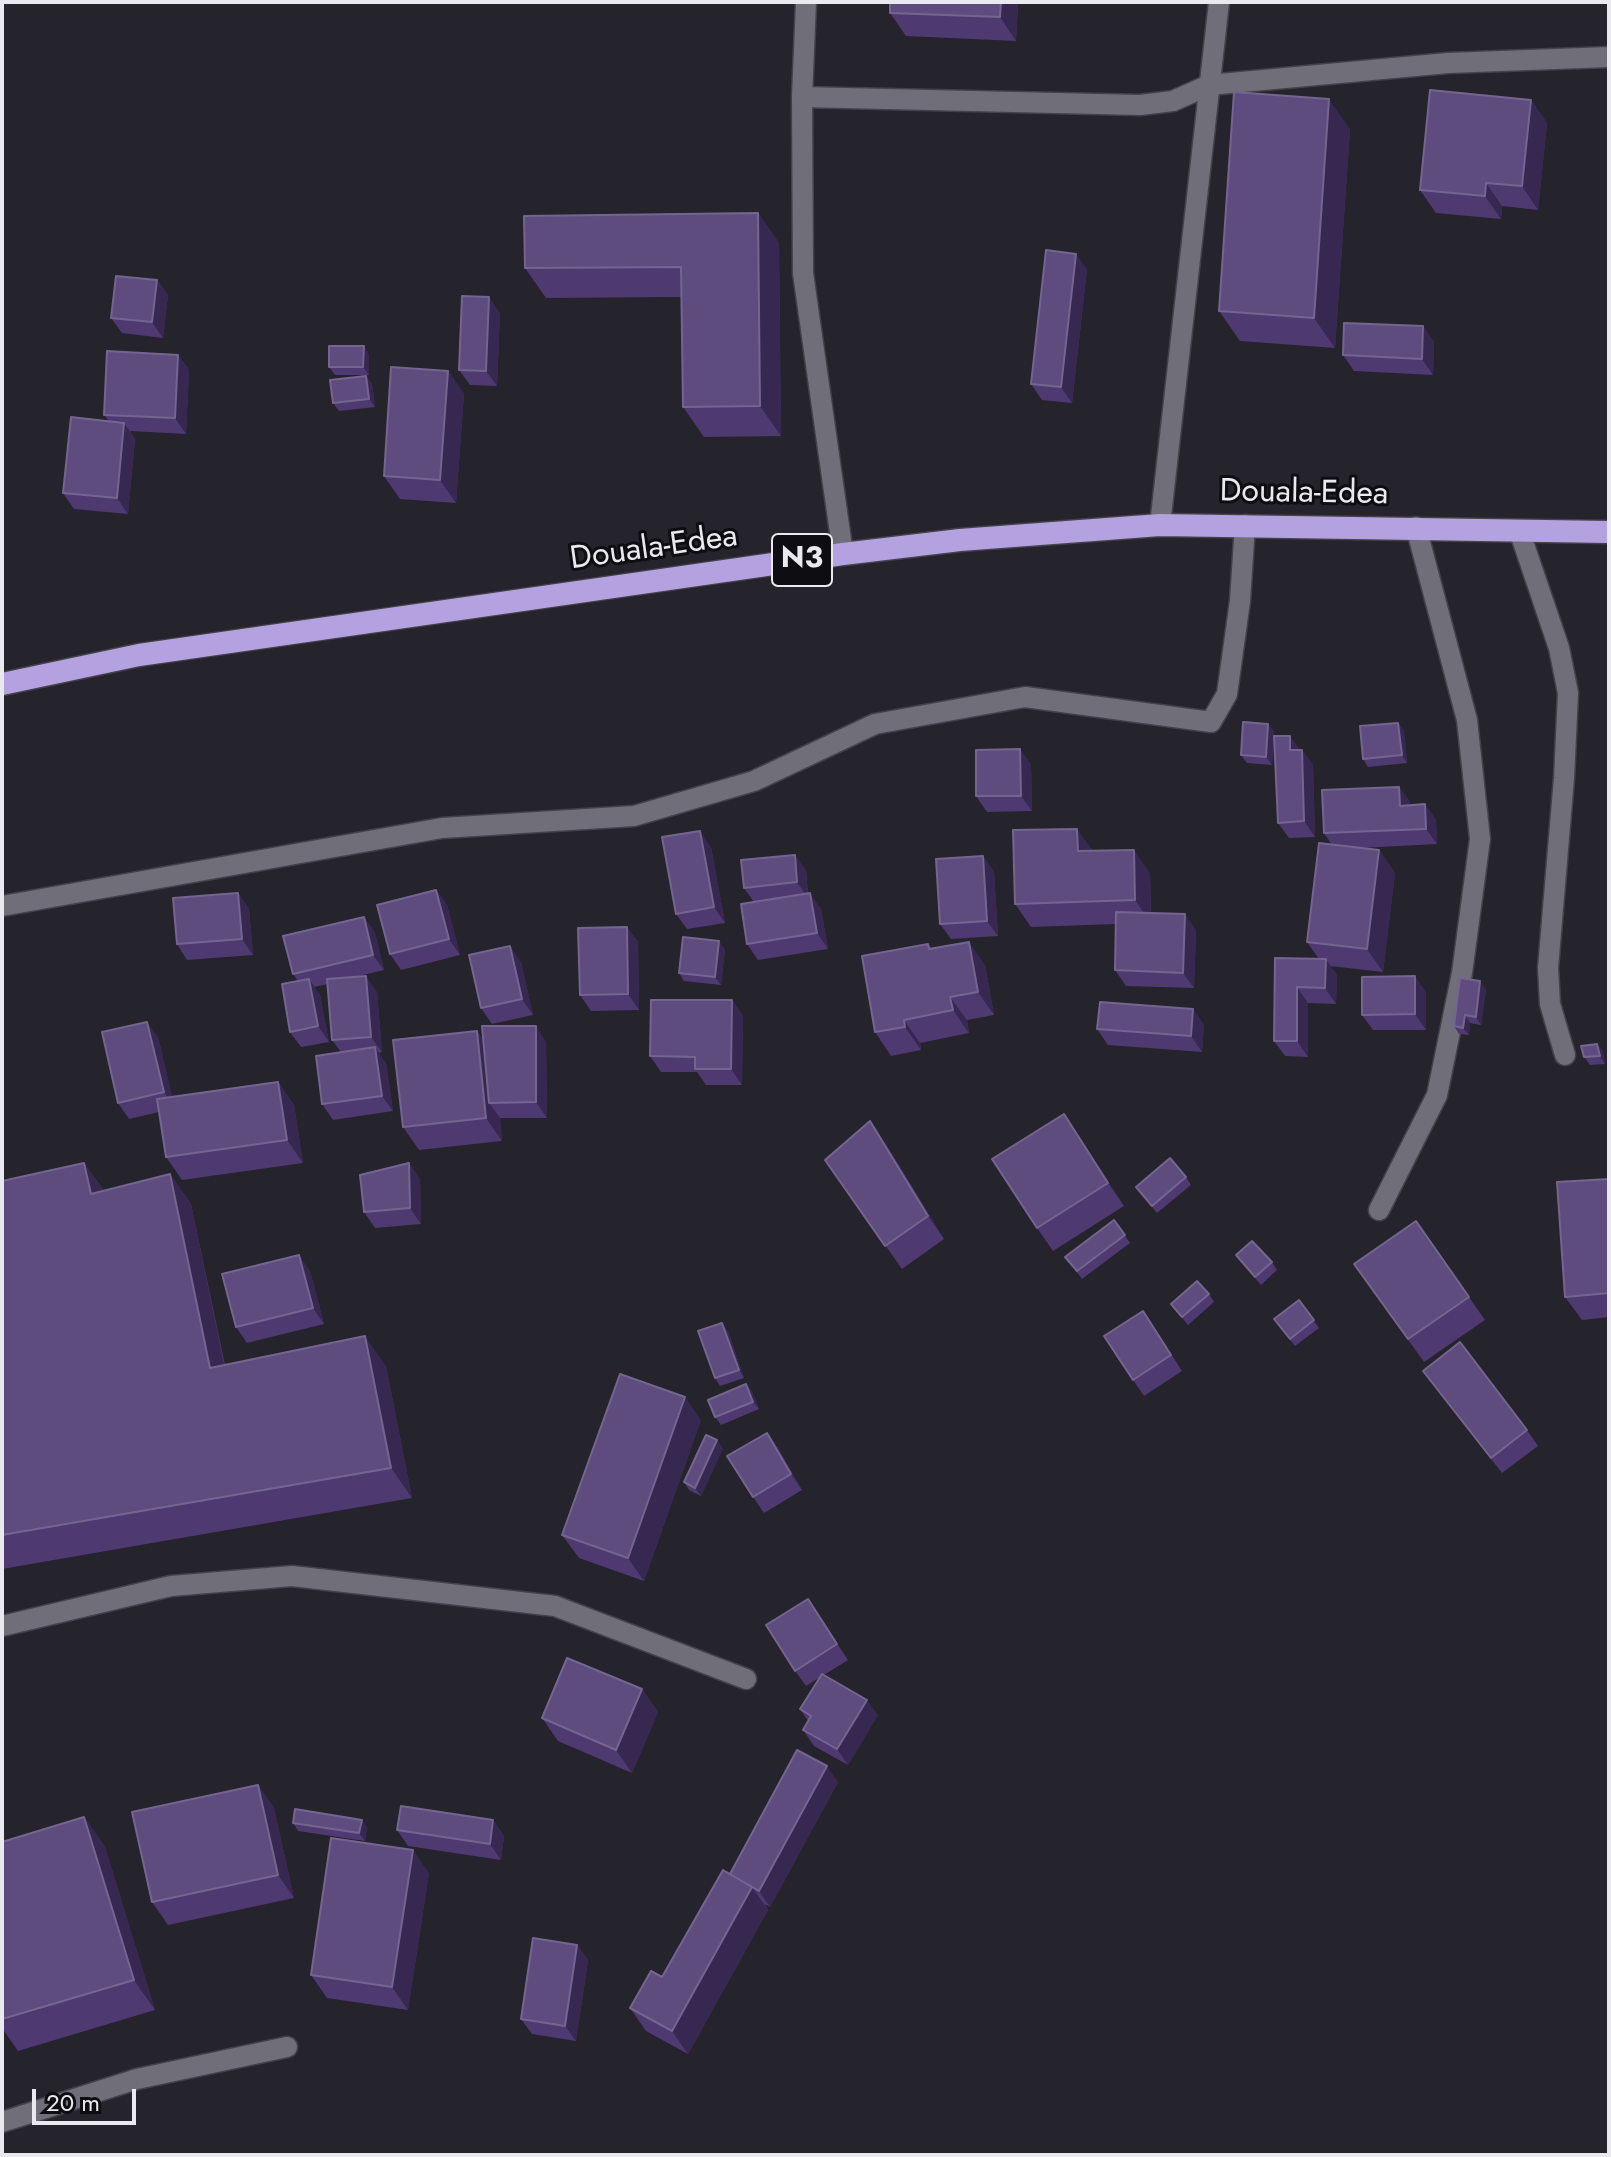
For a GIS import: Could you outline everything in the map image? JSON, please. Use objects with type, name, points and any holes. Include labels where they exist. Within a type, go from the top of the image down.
[{"type":"highway","name":"Douala-Edea","points":[[2,684],[139,655],[960,540],[1160,525],[1609,532]]},
{"type":"street","points":[[806,2],[802,97],[803,273],[843,554]]},
{"type":"street","points":[[1160,525],[1219,2]]},
{"type":"street","points":[[802,97],[1140,105],[1173,101],[1209,85],[1448,63],[1609,57]]},
{"type":"street","points":[[2,906],[442,828],[634,816],[754,781],[875,724],[1025,697],[1211,722],[1227,694],[1240,601],[1245,525]]},
{"type":"street","points":[[1379,1210],[1437,1095],[1462,973],[1480,839],[1467,720],[1416,527]]},
{"type":"street","points":[[1519,530],[1559,648],[1568,693],[1548,968],[1550,1004],[1565,1055]]},
{"type":"street","points":[[2,1626],[171,1586],[292,1576],[555,1606],[746,1679]]},
{"type":"street","points":[[2,2122],[137,2079],[287,2047]]},
{"type":"building","points":[[890,2],[1001,2],[1000,17],[890,13]]},
{"type":"building","points":[[1430,90],[1531,100],[1522,186],[1486,183],[1485,196],[1420,190]]},
{"type":"building","points":[[1234,92],[1329,99],[1314,318],[1219,311]]},
{"type":"building","points":[[758,213],[760,406],[683,407],[681,267],[525,268],[524,216]]},
{"type":"building","points":[[1046,250],[1076,254],[1061,387],[1031,384]]},
{"type":"building","points":[[116,276],[157,280],[152,322],[111,318]]},
{"type":"building","points":[[462,296],[489,297],[486,371],[459,370]]},
{"type":"building","points":[[1344,323],[1423,326],[1422,359],[1343,355]]},
{"type":"building","points":[[329,346],[364,346],[363,367],[329,367]]},
{"type":"building","points":[[107,351],[178,355],[175,418],[104,415]]},
{"type":"building","points":[[391,367],[448,371],[440,480],[384,476]]},
{"type":"building","points":[[366,376],[369,399],[333,403],[330,380]]},
{"type":"building","points":[[71,417],[124,423],[117,498],[63,493]]},
{"type":"building","points":[[1243,722],[1268,724],[1266,757],[1241,755]]},
{"type":"building","points":[[1398,723],[1402,755],[1363,759],[1360,726]]},
{"type":"building","points":[[1274,736],[1290,736],[1290,750],[1302,750],[1304,821],[1278,823]]},
{"type":"building","points":[[1020,749],[1021,796],[976,796],[976,750]]},
{"type":"building","points":[[1399,787],[1400,806],[1425,804],[1426,829],[1324,833],[1322,790]]},
{"type":"building","points":[[1077,829],[1078,851],[1134,850],[1135,900],[1015,904],[1013,830]]},
{"type":"building","points":[[700,831],[714,907],[676,914],[662,837]]},
{"type":"building","points":[[1319,843],[1379,850],[1367,949],[1307,942]]},
{"type":"building","points":[[795,855],[797,882],[744,888],[741,860]]},
{"type":"building","points":[[983,856],[987,921],[940,924],[936,859]]},
{"type":"building","points":[[436,890],[449,939],[390,954],[377,905]]},
{"type":"building","points":[[238,893],[242,939],[177,944],[173,898]]},
{"type":"building","points":[[810,893],[817,933],[747,944],[741,904]]},
{"type":"building","points":[[1116,912],[1185,914],[1183,973],[1115,970]]},
{"type":"building","points":[[364,917],[373,955],[293,974],[283,936]]},
{"type":"building","points":[[627,927],[628,994],[580,995],[578,928]]},
{"type":"building","points":[[683,937],[719,941],[715,977],[679,973]]},
{"type":"building","points":[[969,942],[978,992],[950,997],[953,1010],[904,1020],[905,1027],[875,1032],[862,956],[928,944],[929,949]]},
{"type":"building","points":[[510,946],[522,999],[481,1008],[469,955]]},
{"type":"building","points":[[1275,958],[1326,959],[1325,988],[1297,987],[1297,1041],[1274,1041]]},
{"type":"building","points":[[366,976],[371,1037],[332,1040],[327,979]]},
{"type":"building","points":[[1415,976],[1415,1014],[1362,1015],[1362,977]]},
{"type":"building","points":[[1460,978],[1480,981],[1476,1017],[1465,1015],[1463,1028],[1454,1026]]},
{"type":"building","points":[[309,979],[318,1026],[290,1032],[282,984]]},
{"type":"building","points":[[651,1000],[732,1000],[731,1069],[695,1069],[695,1057],[650,1056]]},
{"type":"building","points":[[1100,1002],[1193,1009],[1191,1036],[1097,1029]]},
{"type":"building","points":[[147,1022],[164,1092],[118,1103],[102,1032]]},
{"type":"building","points":[[482,1026],[536,1026],[536,1102],[489,1103]]},
{"type":"building","points":[[477,1031],[486,1118],[403,1127],[393,1040]]},
{"type":"building","points":[[1597,1044],[1600,1056],[1584,1057],[1581,1046]]},
{"type":"building","points":[[375,1047],[382,1096],[322,1104],[316,1056]]},
{"type":"building","points":[[278,1082],[287,1140],[166,1157],[157,1099]]},
{"type":"building","points":[[1064,1114],[1108,1183],[1037,1228],[992,1159]]},
{"type":"building","points":[[870,1121],[928,1216],[885,1246],[825,1160]]},
{"type":"building","points":[[1170,1158],[1186,1177],[1152,1206],[1136,1187]]},
{"type":"building","points":[[84,1163],[91,1194],[170,1174],[210,1368],[365,1336],[391,1468],[2,1535],[2,1181]]},
{"type":"building","points":[[409,1163],[410,1208],[364,1212],[360,1175]]},
{"type":"building","points":[[1609,1179],[1609,1293],[1565,1297],[1557,1182]]},
{"type":"building","points":[[1114,1220],[1125,1235],[1077,1271],[1065,1257]]},
{"type":"building","points":[[1416,1221],[1469,1297],[1408,1339],[1354,1264]]},
{"type":"building","points":[[1252,1241],[1272,1262],[1255,1277],[1236,1255]]},
{"type":"building","points":[[299,1255],[313,1308],[236,1327],[222,1274]]},
{"type":"building","points":[[1197,1281],[1209,1294],[1182,1317],[1171,1304]]},
{"type":"building","points":[[1299,1300],[1314,1320],[1290,1339],[1274,1319]]},
{"type":"building","points":[[1143,1311],[1171,1355],[1133,1380],[1104,1336]]},
{"type":"building","points":[[722,1323],[739,1370],[715,1378],[698,1331]]},
{"type":"building","points":[[1460,1342],[1527,1430],[1491,1458],[1423,1371]]},
{"type":"building","points":[[620,1374],[685,1397],[628,1558],[562,1535]]},
{"type":"building","points":[[746,1384],[753,1402],[715,1417],[708,1400]]},
{"type":"building","points":[[767,1433],[791,1474],[753,1497],[727,1456]]},
{"type":"building","points":[[706,1435],[717,1440],[695,1488],[684,1482]]},
{"type":"building","points":[[808,1599],[837,1644],[795,1671],[766,1625]]},
{"type":"building","points":[[567,1658],[642,1689],[616,1750],[542,1718]]},
{"type":"building","points":[[822,1674],[867,1700],[837,1749],[803,1730],[811,1716],[800,1709]]},
{"type":"building","points":[[797,1750],[827,1766],[759,1891],[730,1874]]},
{"type":"building","points":[[258,1785],[278,1875],[152,1902],[132,1812]]},
{"type":"building","points":[[401,1806],[493,1820],[490,1844],[397,1830]]},
{"type":"building","points":[[295,1809],[362,1820],[359,1833],[293,1823]]},
{"type":"building","points":[[84,1817],[134,1980],[2,2019],[2,1842]]},
{"type":"building","points":[[331,1838],[413,1850],[392,1987],[311,1975]]},
{"type":"building","points":[[723,1870],[752,1887],[672,2031],[630,2008],[651,1971],[662,1977]]},
{"type":"building","points":[[533,1938],[577,1945],[565,2026],[521,2019]]}]
